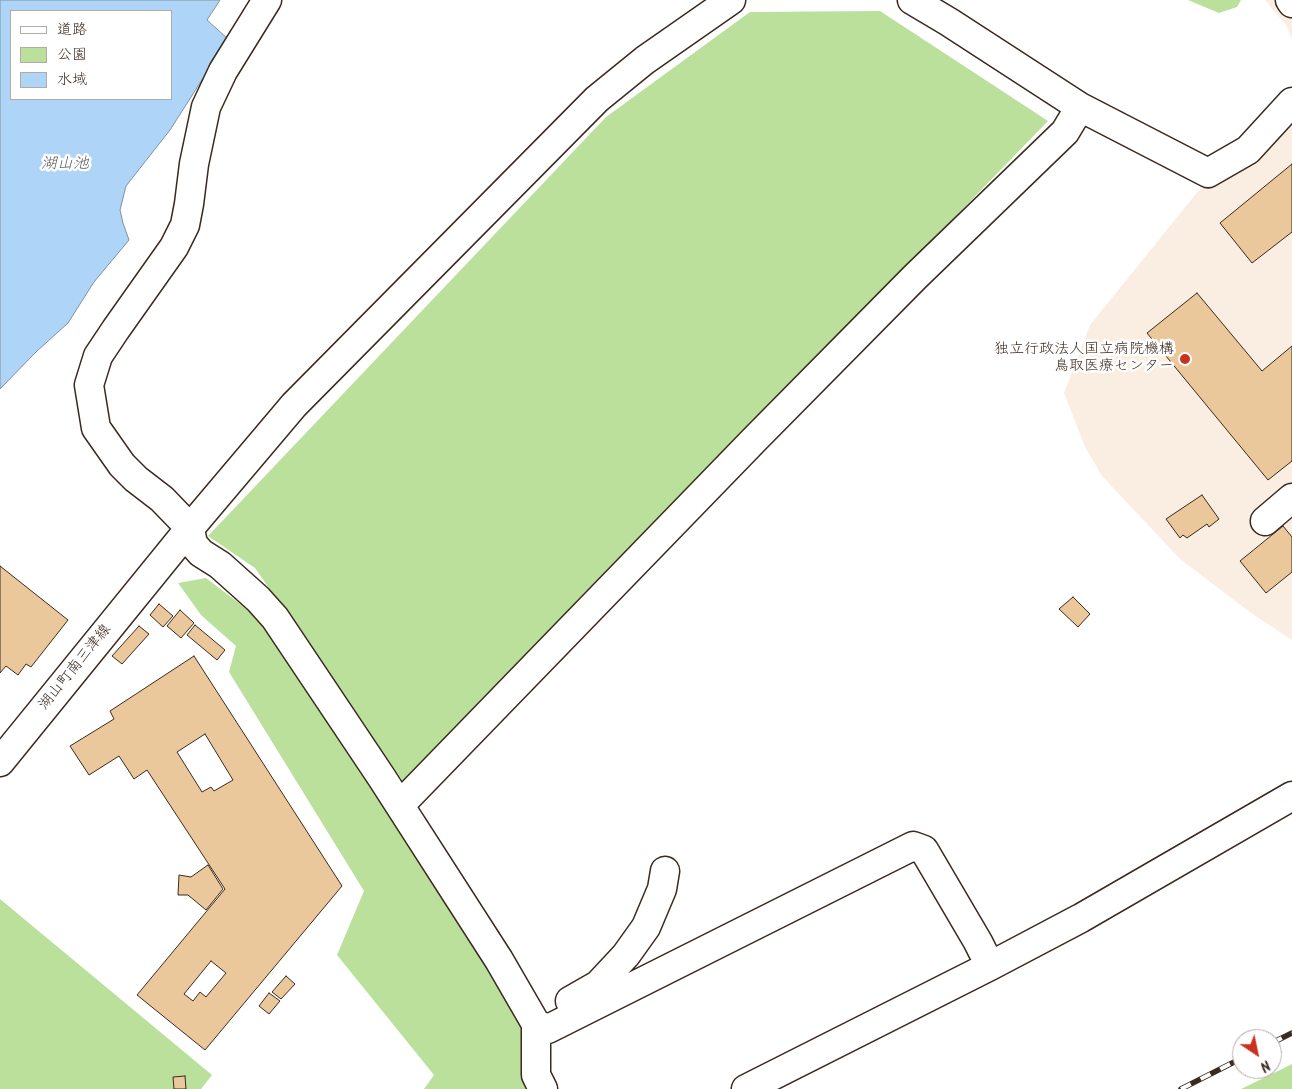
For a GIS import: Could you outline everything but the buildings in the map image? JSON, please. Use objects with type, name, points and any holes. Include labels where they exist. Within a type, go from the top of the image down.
[{"type":"street","points":[[268,0],[223,71],[206,107],[194,164],[185,225],[174,247],[98,356],[89,385],[96,428],[122,465],[136,479],[162,498],[190,528],[193,544],[201,553],[220,565],[258,599],[274,618],[400,805],[499,960],[536,1024],[536,1075],[543,1089]]},
{"type":"street","name":"湖山町南三津線","points":[[0,762],[190,528],[294,405],[597,100],[645,60],[731,0]]},
{"type":"street","points":[[912,0],[1080,107],[1208,173],[1248,150],[1292,102]]},
{"type":"street","points":[[400,805],[915,277],[1065,132],[1080,107]]},
{"type":"street","points":[[1265,521],[1292,498]]},
{"type":"street","points":[[746,1089],[990,966],[1080,918],[1292,796]]},
{"type":"street","points":[[536,1024],[548,1029],[913,846],[924,850],[990,966]]},
{"type":"street","points":[[536,1024],[550,1013],[598,985],[626,955],[646,927],[662,889],[665,871]]},
{"type":"shaded area","points":[[1265,0],[1292,0],[1292,39],[1286,25]]},
{"type":"shaded area","name":"独立行政法人国立病院機構 鳥取医療センター","points":[[1292,124],[1292,640],[1251,613],[1180,559],[1102,476],[1085,447],[1064,393],[1090,325],[1199,190],[1253,165]]},
{"type":"green space","points":[[1188,0],[1241,0],[1237,7],[1219,13]]},
{"type":"green space","points":[[880,11],[1048,121],[405,784],[255,568],[208,536],[606,117],[750,12]]},
{"type":"green space","points":[[206,578],[265,623],[522,1022],[525,1068],[531,1089],[424,1089],[434,1075],[337,955],[364,891],[229,672],[236,646],[201,615],[178,583]]},
{"type":"green space","points":[[0,899],[212,1075],[201,1089],[0,1089]]},
{"type":"green space","points":[[1292,1064],[1292,1089],[1241,1089],[1262,1079],[1282,1079],[1282,1069]]},
{"type":"water","name":"湖山池","points":[[0,0],[220,0],[207,20],[228,39],[170,130],[126,186],[120,210],[129,240],[94,282],[68,323],[0,389]]},
{"type":"railway","points":[[1282,1038],[1292,1033]]},
{"type":"railway","points":[[1181,1089],[1232,1063]]},
{"type":"place","name":"独立行政法人国立病院機構 鳥取医療センター","points":[[1185,359]]}]
